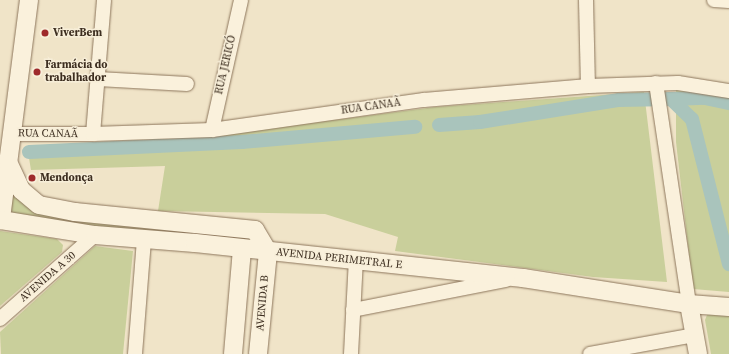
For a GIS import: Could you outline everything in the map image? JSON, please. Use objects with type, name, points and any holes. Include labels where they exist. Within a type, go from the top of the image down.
[{"type":"street","points":[[29,0],[9,164],[0,220],[95,235],[242,248],[268,252]]},
{"type":"street","points":[[93,134],[104,0]]},
{"type":"street","name":"RUA JERICÓ","points":[[212,130],[241,0]]},
{"type":"street","points":[[586,0],[588,86]]},
{"type":"street","points":[[714,0],[729,0]]},
{"type":"street","points":[[98,79],[187,84]]},
{"type":"street","name":"RUA CANAÃ","points":[[12,134],[93,134],[212,130],[424,100],[588,86],[657,87],[729,91]]},
{"type":"street","points":[[657,87],[689,304],[698,354]]},
{"type":"street","name":"AVENIDA PERIMETRAL E","points":[[9,164],[21,190],[39,205],[75,212],[251,228],[258,233],[268,252],[356,260],[516,278],[689,304],[729,308]]},
{"type":"street","name":"AVENIDA A 30","points":[[0,319],[95,235]]},
{"type":"street","points":[[136,354],[144,239]]},
{"type":"street","points":[[233,354],[242,248]]},
{"type":"street","name":"AVENIDA B","points":[[258,354],[268,252]]},
{"type":"street","points":[[351,354],[356,260]]},
{"type":"street","points":[[353,310],[516,278]]},
{"type":"street","points":[[590,354],[695,335]]},
{"type":"green space","points":[[676,90],[729,98],[729,292],[693,289],[676,142]]},
{"type":"green space","points":[[644,92],[667,282],[593,277],[395,251],[398,237],[325,214],[158,211],[165,166],[31,170],[27,146],[187,139],[435,107]]},
{"type":"green space","points":[[8,188],[17,196],[249,237],[254,246],[17,216],[11,211]]},
{"type":"green space","points":[[0,231],[57,239],[63,245],[62,252],[0,306]]},
{"type":"green space","points":[[95,246],[133,251],[123,354],[1,354],[0,332]]},
{"type":"green space","points":[[712,313],[729,314],[729,354],[711,354],[705,320],[707,315]]},
{"type":"waterway","points":[[671,99],[705,98],[729,103]]},
{"type":"waterway","points":[[439,125],[480,122],[619,100],[671,99],[692,119],[729,264]]},
{"type":"waterway","points":[[29,152],[242,142],[415,127]]},
{"type":"place","name":"ViverBem","points":[[45,33]]},
{"type":"place","name":"Farmácia do trabalhador","points":[[37,72]]},
{"type":"place","name":"Mendonça","points":[[32,178]]}]
